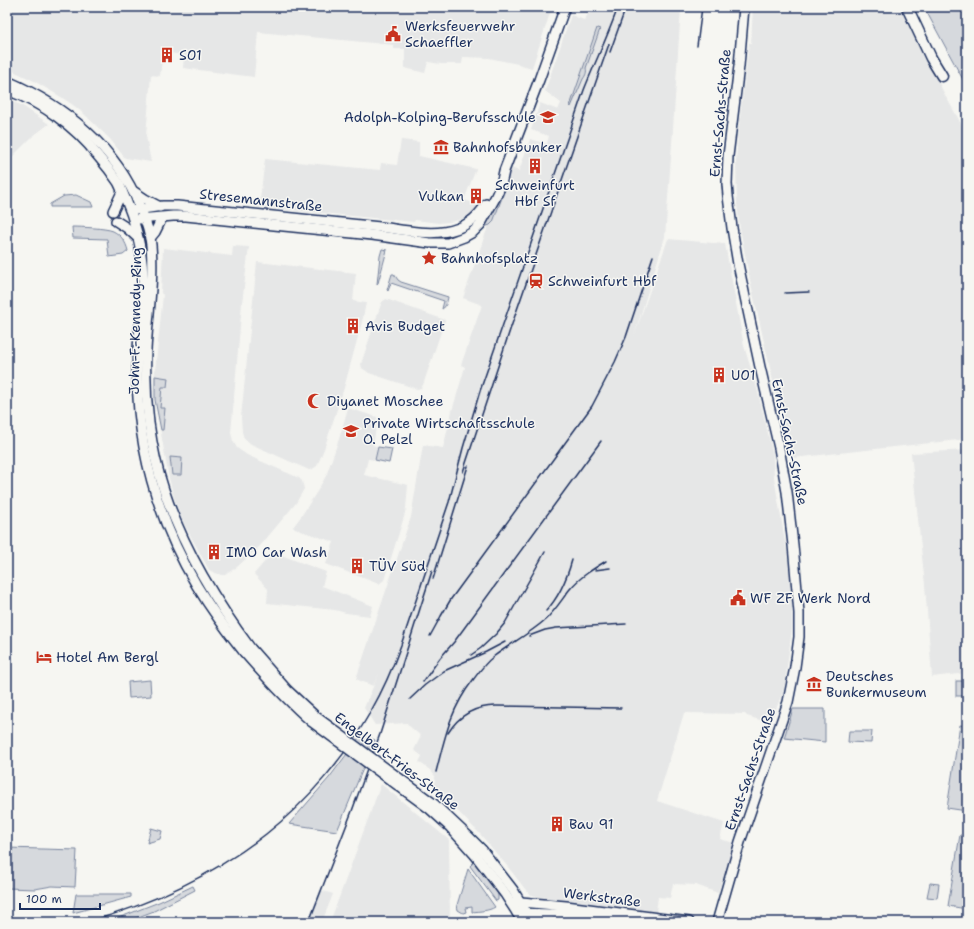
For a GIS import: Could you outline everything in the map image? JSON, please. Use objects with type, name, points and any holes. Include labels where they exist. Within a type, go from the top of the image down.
[{"type":"main road","name":"Stresemannstraße","points":[[130,210],[160,206],[177,206],[372,235],[388,233],[434,233],[450,231],[464,226],[481,212],[504,172],[565,7]]},
{"type":"main road","name":"Ernst-Sachs-Straße","points":[[717,922],[740,842],[788,702],[799,637],[799,613],[786,486],[778,443],[738,264],[728,196],[728,156],[739,66],[744,7]]},
{"type":"main road","points":[[907,7],[931,58],[942,76]]},
{"type":"main road","name":"John-F.-Kennedy-Ring","points":[[7,81],[42,98],[68,115],[106,151],[134,191],[150,238],[151,281],[146,350],[146,396],[157,466],[168,501],[182,536],[222,608],[248,650]]},
{"type":"main road","name":"John-F.-Kennedy-Ring","points":[[7,90],[44,108],[73,129],[88,143],[119,184],[134,220],[142,259],[143,282],[138,348],[138,396],[144,447],[150,472],[166,522],[186,566],[214,612],[248,650]]},
{"type":"main road","points":[[134,191],[145,199],[160,206]]},
{"type":"main road","points":[[113,211],[122,192]]},
{"type":"main road","name":"Stresemannstraße","points":[[134,220],[144,218],[186,216],[300,224]]},
{"type":"main road","points":[[150,238],[155,232],[162,218]]},
{"type":"main road","points":[[116,221],[138,238]]},
{"type":"main road","name":"Engelbert-Fries-Straße","points":[[248,650],[315,716],[434,804],[468,836],[479,853],[503,876],[516,903],[517,913],[523,922]]},
{"type":"main road","name":"Engelbert-Fries-Straße","points":[[516,903],[527,913],[532,922]]},
{"type":"main road","name":"Werkstraße","points":[[516,903],[569,906],[689,922]]},
{"type":"main road","name":"Werkstraße","points":[[517,913],[566,913],[639,922]]},
{"type":"main road","points":[[542,922],[544,918],[551,914]]},
{"type":"shaded area","points":[[7,7],[552,7],[532,68],[489,58],[463,57],[462,64],[441,64],[428,62],[425,73],[405,68],[405,49],[394,49],[394,45],[258,32],[254,77],[183,68],[184,55],[163,52],[160,76],[151,75],[146,136],[151,162],[125,158],[110,139],[73,105],[34,81],[7,68]]},
{"type":"shaded area","points":[[593,7],[681,7],[665,237],[634,336],[668,239],[725,244],[744,346],[758,392],[773,454],[774,477],[788,558],[792,600],[792,629],[784,690],[770,723],[747,716],[745,714],[684,713],[657,801],[724,823],[720,839],[734,843],[718,893],[696,885],[673,884],[670,898],[658,897],[656,912],[538,897],[529,894],[480,834],[433,786],[435,776],[430,770],[419,762],[422,756],[414,750],[421,736],[407,723],[375,725],[364,708],[379,673],[373,686],[356,679],[411,517],[423,445],[443,448],[465,367],[461,365],[482,305],[463,298],[485,235],[511,168],[519,171],[530,139],[547,144],[549,136],[531,130],[540,103],[558,110],[561,103],[545,91],[571,15],[584,20]]},
{"type":"shaded area","points":[[753,7],[900,7],[946,97],[967,134],[967,439],[793,458],[790,456],[750,280],[739,223],[737,204],[736,162],[738,133],[749,43],[751,43]]},
{"type":"shaded area","points":[[924,7],[967,7],[967,87]]},
{"type":"shaded area","points":[[597,28],[600,29],[586,68],[586,74],[571,107],[570,106]]},
{"type":"shaded area","points":[[7,100],[21,105],[49,124],[33,136],[7,162]]},
{"type":"shaded area","points":[[401,140],[419,142],[419,156],[476,169],[464,200],[480,205],[460,220],[439,223],[415,220],[414,222],[259,207],[265,159],[380,170],[381,163],[397,165]]},
{"type":"shaded area","points":[[506,183],[507,184],[493,222],[490,225],[483,227]]},
{"type":"shaded area","points":[[76,195],[91,202],[93,207],[50,207],[50,204],[64,196]]},
{"type":"shaded area","points":[[72,227],[99,228],[113,231],[123,239],[128,251],[123,255],[109,257],[107,239],[73,238]]},
{"type":"shaded area","points":[[233,246],[249,247],[242,303],[231,433],[233,441],[237,448],[247,455],[299,478],[302,481],[304,489],[296,503],[260,546],[237,567],[225,575],[222,575],[209,570],[183,522],[175,501],[169,478],[155,400],[154,381],[163,295],[161,293],[163,248],[232,256]]},
{"type":"shaded area","points":[[382,249],[387,250],[377,284],[380,256]]},
{"type":"shaded area","points":[[257,262],[356,273],[353,301],[366,303],[344,388],[324,449],[317,466],[311,470],[251,444],[244,438],[242,432],[241,417]]},
{"type":"shaded area","points":[[392,274],[394,274],[401,282],[448,297],[445,306],[442,309],[444,301],[391,283],[388,291],[387,290]]},
{"type":"shaded area","points":[[386,299],[445,320],[421,388],[417,389],[369,373],[362,368],[361,364],[380,307],[382,302]]},
{"type":"shaded area","points":[[155,376],[168,378],[167,387],[162,387],[160,408],[165,408],[163,430],[161,430],[155,400]]},
{"type":"shaded area","points":[[348,408],[377,417],[373,445],[378,447],[375,460],[368,459],[364,475],[408,485],[404,517],[384,580],[379,584],[326,564],[334,542],[293,527],[326,476]]},
{"type":"shaded area","points":[[378,447],[392,449],[389,463],[375,460]]},
{"type":"shaded area","points":[[967,450],[967,673],[932,677],[925,585],[911,453]]},
{"type":"shaded area","points":[[170,457],[182,458],[181,475],[172,475]]},
{"type":"shaded area","points":[[273,552],[326,572],[322,586],[373,606],[370,616],[335,610],[267,603],[268,589],[254,574]]},
{"type":"shaded area","points":[[150,680],[151,696],[129,698],[128,682]]},
{"type":"shaded area","points":[[956,681],[967,681],[967,696],[956,696]]},
{"type":"shaded area","points":[[793,709],[825,709],[825,742],[784,738]]},
{"type":"shaded area","points":[[960,725],[967,726],[967,811],[947,808]]},
{"type":"shaded area","points":[[849,731],[872,731],[871,743],[848,742]]},
{"type":"shaded area","points":[[361,735],[375,740],[337,831],[289,824],[329,778]]},
{"type":"shaded area","points":[[381,784],[449,840],[450,922],[330,922]]},
{"type":"shaded area","points":[[151,828],[162,831],[160,839],[147,843]]},
{"type":"shaded area","points":[[960,835],[967,836],[967,909],[948,906]]},
{"type":"shaded area","points":[[7,848],[77,850],[75,887],[52,886],[35,889],[7,888]]},
{"type":"shaded area","points":[[474,862],[497,892],[498,900],[496,901],[470,866]]},
{"type":"shaded area","points":[[468,869],[495,907],[487,910],[472,912],[472,907],[465,908],[466,912],[463,913],[458,910],[457,905]]},
{"type":"shaded area","points":[[930,883],[939,884],[937,898],[927,897]]},
{"type":"shaded area","points":[[193,886],[195,890],[154,911],[125,922],[108,922],[159,902]]},
{"type":"shaded area","points":[[320,890],[333,894],[322,922],[308,922]]},
{"type":"shaded area","points":[[76,894],[131,894],[131,897],[73,913]]},
{"type":"railway","points":[[88,922],[112,915],[181,887],[225,863],[246,849],[282,821],[311,793],[350,745],[371,711],[388,678],[401,645],[449,502],[480,391],[584,90],[618,7]]},
{"type":"railway","points":[[610,52],[626,7]]},
{"type":"railway","points":[[697,46],[702,7]]},
{"type":"railway","points":[[463,472],[510,330],[609,44]]},
{"type":"railway","points":[[430,636],[451,599],[592,406],[626,337],[653,256]]},
{"type":"railway","points":[[785,293],[809,292]]},
{"type":"railway","points":[[423,682],[601,441]]},
{"type":"railway","points":[[433,579],[468,466]]},
{"type":"railway","points":[[471,655],[496,634],[505,623],[545,552]]},
{"type":"railway","points":[[546,611],[555,600],[562,587],[572,560]]},
{"type":"railway","points":[[436,772],[449,724],[465,691],[482,668],[493,657],[545,620],[578,581],[606,561]]},
{"type":"railway","points":[[595,570],[610,568]]},
{"type":"railway","points":[[309,922],[380,734],[432,571]]},
{"type":"railway","points":[[529,636],[545,630],[556,628],[626,624]]},
{"type":"railway","points":[[410,699],[425,685],[444,671],[505,642]]},
{"type":"railway","points":[[448,733],[457,721],[469,713],[489,706],[621,708]]},
{"type":"place","name":"Werksfeuerwehr Schaeffler","points":[[393,34]]},
{"type":"place","name":"S01","points":[[167,55]]},
{"type":"place","name":"Adolph-Kolping-Berufsschule","points":[[548,117]]},
{"type":"place","name":"Bahnhofsbunker","points":[[441,147]]},
{"type":"place","name":"Schweinfurt Hbf Sf","points":[[535,166]]},
{"type":"place","name":"Vulkan","points":[[476,196]]},
{"type":"place","name":"Bahnhofsplatz","points":[[429,258]]},
{"type":"place","name":"Schweinfurt Hbf","points":[[536,281]]},
{"type":"place","name":"Avis Budget","points":[[353,326]]},
{"type":"place","name":"U01","points":[[719,375]]},
{"type":"place","name":"Diyanet Moschee","points":[[315,401]]},
{"type":"place","name":"Private Wirtschaftsschule O. Pelzl","points":[[351,431]]},
{"type":"place","name":"IMO Car Wash","points":[[214,552]]},
{"type":"place","name":"TÜV Süd","points":[[357,566]]},
{"type":"place","name":"WF ZF Werk Nord","points":[[738,598]]},
{"type":"place","name":"Hotel Am Bergl","points":[[44,657]]},
{"type":"place","name":"Deutsches Bunkermuseum","points":[[814,684]]},
{"type":"place","name":"Bau 91","points":[[557,824]]}]
